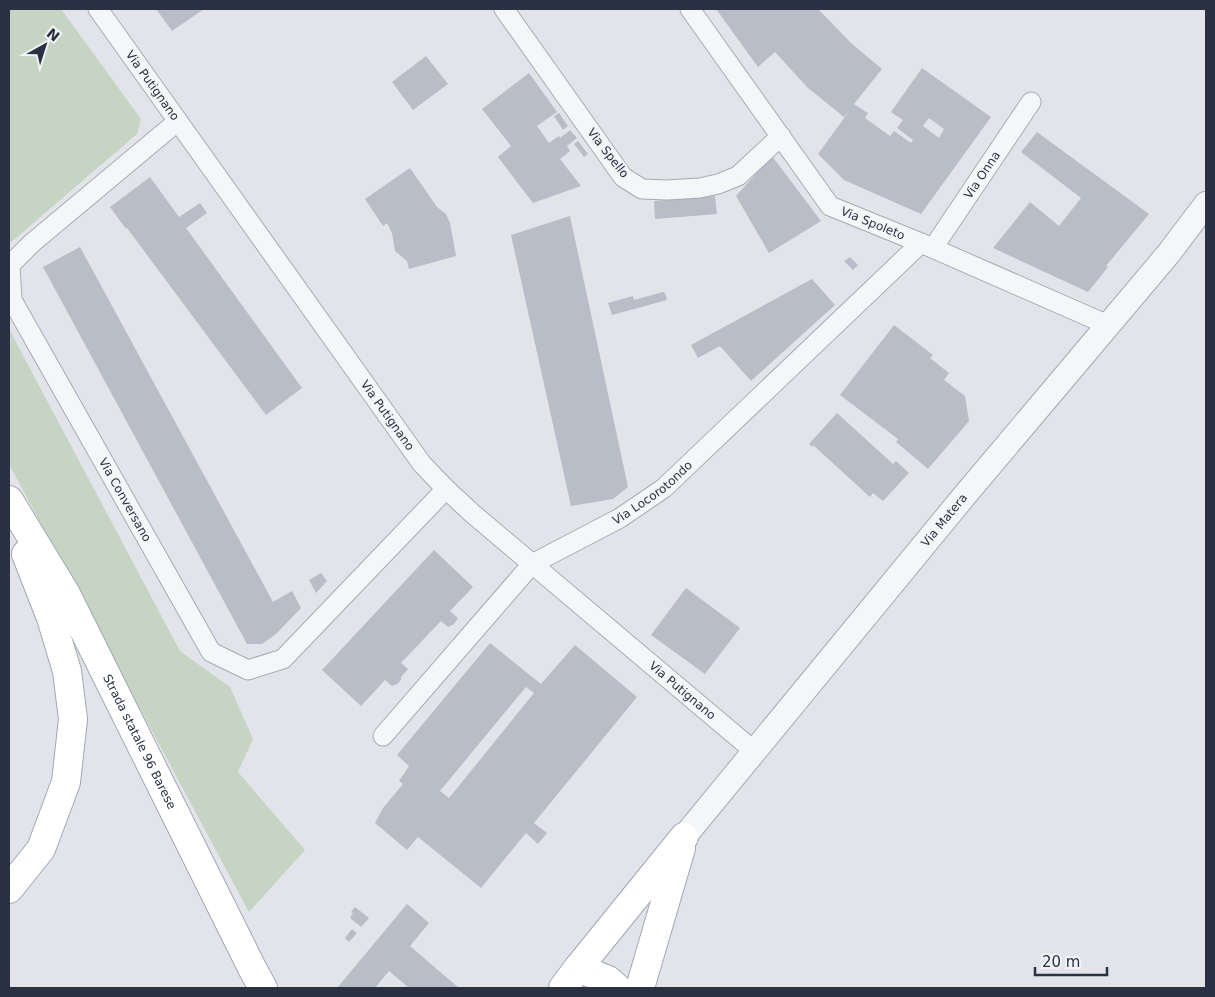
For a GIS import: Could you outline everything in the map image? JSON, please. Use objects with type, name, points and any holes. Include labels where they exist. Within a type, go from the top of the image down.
[{"type":"main road","name":"Strada statale 96 Barese","points":[[9,500],[66,594],[263,988]]},
{"type":"main road","points":[[9,508],[54,626],[67,671],[73,719],[66,782],[40,849],[9,889]]},
{"type":"main road","points":[[570,982],[684,837]]},
{"type":"main road","points":[[640,988],[684,837]]},
{"type":"main road","points":[[570,982],[608,980],[617,988]]},
{"type":"street","name":"Via Putignano","points":[[98,9],[422,464],[446,489],[532,564],[754,752]]},
{"type":"street","name":"Via Spello","points":[[504,9],[623,177],[642,189],[700,188],[718,184],[738,176],[781,136]]},
{"type":"street","name":"Via Spoleto","points":[[690,9],[830,206],[1108,325]]},
{"type":"street","name":"Via Onna","points":[[927,246],[1031,102]]},
{"type":"street","name":"Via Conversano","points":[[178,121],[32,243],[10,266],[12,300],[212,652],[248,670],[283,659],[446,489]]},
{"type":"street","name":"Via Matera","points":[[684,837],[971,488],[1170,253],[1206,204]]},
{"type":"street","name":"Via Locorotondo","points":[[382,736],[532,564],[620,518],[664,488],[927,246]]},
{"type":"green space","points":[[9,9],[61,9],[141,119],[137,134],[9,244]]},
{"type":"green space","points":[[9,329],[180,651],[230,687],[253,739],[238,772],[305,850],[249,912],[9,464]]},
{"type":"building","points":[[156,9],[204,9],[172,31]]},
{"type":"building","points":[[716,9],[820,9],[851,43],[882,69],[854,104],[868,113],[865,118],[890,136],[894,131],[911,143],[913,140],[897,128],[903,120],[891,112],[922,68],[991,117],[921,214],[844,180],[818,154],[850,110],[844,117],[808,88],[775,52],[758,67]],"holes":[[[929,118],[944,129],[939,138],[923,126]]]},
{"type":"building","points":[[426,56],[448,84],[413,110],[392,82]]},
{"type":"building","points":[[529,73],[557,112],[537,126],[549,143],[559,136],[560,138],[570,130],[577,138],[567,146],[570,151],[560,159],[581,186],[533,203],[498,157],[511,146],[482,109]]},
{"type":"building","points":[[559,113],[568,126],[563,130],[554,116]]},
{"type":"building","points":[[1037,132],[1149,214],[1106,266],[1108,267],[1088,292],[993,248],[1030,202],[1059,226],[1081,198],[1021,152]]},
{"type":"building","points":[[578,141],[588,154],[584,157],[574,144]]},
{"type":"building","points":[[772,156],[821,221],[769,253],[736,196]]},
{"type":"building","points":[[410,168],[437,207],[446,214],[450,223],[456,256],[409,269],[407,261],[395,251],[392,233],[387,223],[383,226],[365,199]]},
{"type":"building","points":[[150,177],[179,217],[200,203],[207,213],[186,228],[302,388],[266,415],[110,207]]},
{"type":"building","points":[[715,196],[717,214],[655,219],[654,201]]},
{"type":"building","points":[[570,216],[628,487],[613,499],[571,506],[511,235]]},
{"type":"building","points":[[80,247],[273,602],[292,591],[301,608],[276,634],[262,644],[247,644],[43,267]]},
{"type":"building","points":[[850,257],[858,265],[853,270],[844,261]]},
{"type":"building","points":[[812,279],[835,305],[751,381],[720,346],[698,358],[691,345]]},
{"type":"building","points":[[663,292],[667,300],[612,315],[608,303],[633,296],[634,300]]},
{"type":"building","points":[[894,325],[933,355],[930,358],[949,373],[944,380],[965,396],[969,421],[928,469],[896,442],[898,439],[840,395]]},
{"type":"building","points":[[837,413],[893,464],[896,461],[909,473],[883,501],[873,493],[870,497],[813,445],[812,447],[809,444]]},
{"type":"building","points":[[434,550],[473,587],[450,611],[458,618],[454,624],[448,627],[441,621],[401,663],[408,669],[401,677],[401,680],[392,686],[385,680],[361,706],[322,670]]},
{"type":"building","points":[[321,573],[327,581],[316,593],[309,580]]},
{"type":"building","points":[[686,588],[740,628],[705,674],[651,635]]},
{"type":"building","points":[[490,643],[541,684],[575,645],[637,697],[534,823],[547,833],[538,844],[526,833],[481,888],[418,837],[407,850],[375,823],[383,808],[403,784],[399,781],[409,766],[397,755]],"holes":[[[526,687],[534,693],[449,798],[440,791]]]},
{"type":"building","points":[[407,904],[429,923],[410,946],[459,988],[409,988],[389,971],[375,988],[337,988]]},
{"type":"building","points":[[355,907],[369,918],[361,927],[350,918],[353,913],[351,912]]},
{"type":"building","points":[[352,929],[357,933],[349,942],[345,938]]}]
